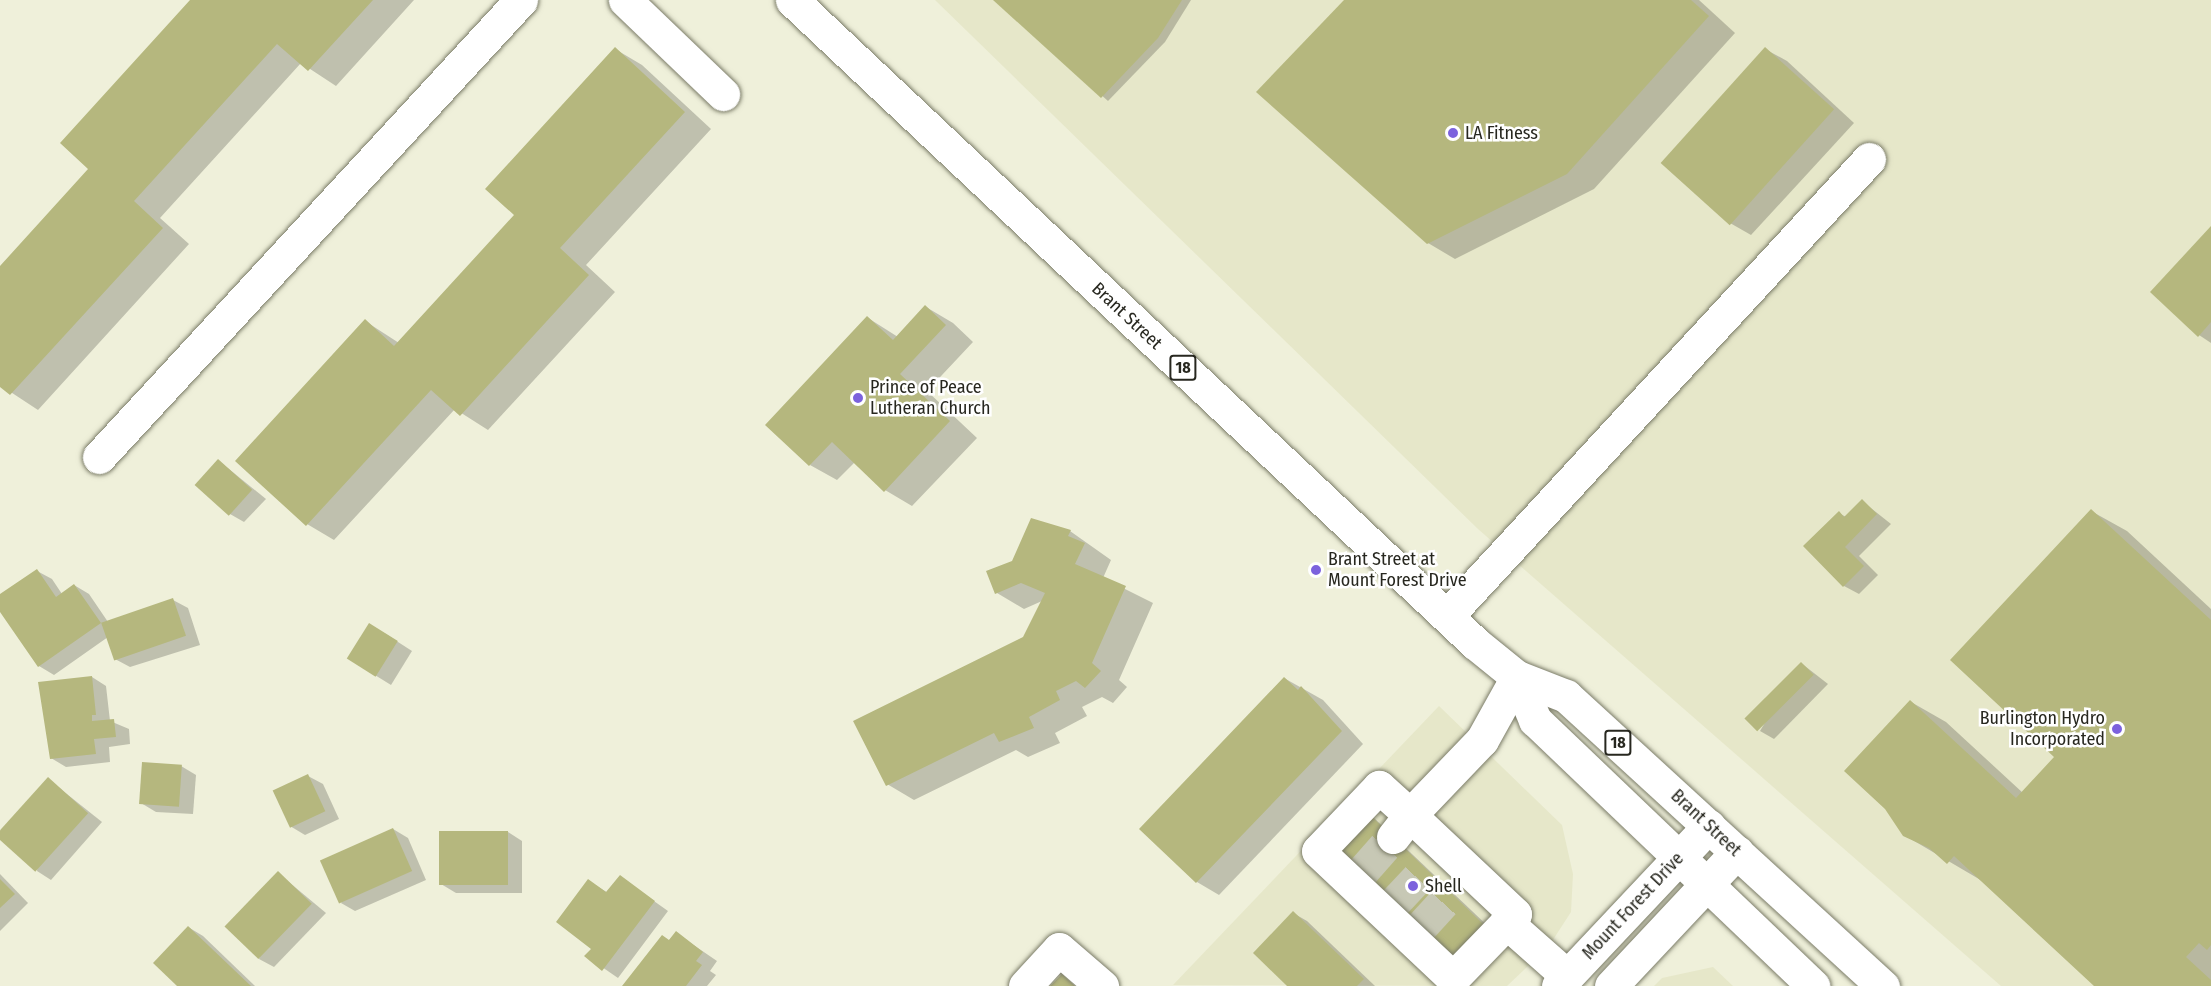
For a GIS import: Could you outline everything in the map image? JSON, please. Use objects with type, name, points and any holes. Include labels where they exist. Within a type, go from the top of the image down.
[{"type":"main road","points":[[99,457],[520,0]]},
{"type":"main road","points":[[625,0],[723,94]]},
{"type":"main road","name":"Brant Street","points":[[792,0],[1447,616],[1518,677],[1566,696],[1883,986]]},
{"type":"main road","points":[[1447,616],[1869,159]]},
{"type":"main road","points":[[1402,826],[1482,740],[1518,677]]},
{"type":"main road","name":"Brant Street","points":[[1518,677],[1535,720],[1813,986]]},
{"type":"main road","points":[[1379,787],[1402,826],[1461,883],[1515,914],[1449,982],[1416,933],[1358,878],[1318,851],[1379,787]]},
{"type":"main road","name":"Mount Forest Drive","points":[[1563,981],[1709,826]]},
{"type":"main road","points":[[1611,986],[1708,886],[1737,852]]},
{"type":"main road","points":[[1506,922],[1563,981]]},
{"type":"main road","points":[[1025,986],[1059,949],[1102,986]]},
{"type":"shaded area","points":[[935,0],[2211,0],[2211,986],[2001,986],[1478,529]]},
{"type":"shaded area","points":[[1439,706],[1562,825],[1573,874],[1571,912],[1549,946],[1507,986],[1173,985]]},
{"type":"shaded area","points":[[1713,967],[1733,986],[1654,986],[1662,978]]},
{"type":"building","points":[[190,0],[373,0],[308,71],[277,44],[134,201],[163,228],[10,395],[0,387],[0,266],[88,169],[60,143]]},
{"type":"building","points":[[993,0],[1182,0],[1158,38],[1101,98]]},
{"type":"building","name":"LA Fitness","points":[[1344,0],[1691,0],[1709,16],[1567,174],[1427,244],[1256,92]]},
{"type":"building","points":[[615,47],[685,112],[560,248],[589,275],[460,416],[431,390],[306,526],[235,461],[365,319],[394,346],[514,215],[485,189]]},
{"type":"building","points":[[1765,47],[1834,109],[1730,225],[1661,163]]},
{"type":"building","points":[[2211,226],[2211,322],[2198,337],[2150,292]]},
{"type":"building","name":"Prince of Peace Lutheran Church","points":[[925,305],[946,325],[900,374],[950,421],[884,492],[832,442],[809,466],[765,425],[867,316],[893,340]]},
{"type":"building","points":[[218,459],[252,490],[229,516],[195,485]]},
{"type":"building","points":[[1862,499],[1877,514],[1845,547],[1864,566],[1843,587],[1803,546],[1839,511],[1844,517]]},
{"type":"building","name":"Burlington Hydro Incorporated","points":[[2091,509],[2211,620],[2211,945],[2207,950],[2199,943],[2186,957],[2211,980],[2211,986],[2094,986],[1954,856],[1947,864],[1929,848],[1903,836],[1885,809],[1844,771],[1910,700],[2016,798],[2054,757],[1950,660]]},
{"type":"building","points":[[1031,518],[1071,530],[1068,536],[1085,543],[1075,564],[1126,586],[1092,663],[1101,671],[1085,688],[1076,681],[1056,691],[1060,700],[1029,717],[1034,728],[999,742],[994,733],[886,786],[853,721],[1023,637],[1045,593],[1021,583],[995,594],[986,571],[1012,561]]},
{"type":"building","points":[[37,569],[56,597],[74,584],[101,623],[38,667],[0,612],[0,594]]},
{"type":"building","points":[[173,598],[186,636],[114,661],[101,623]]},
{"type":"building","points":[[369,623],[398,641],[376,677],[347,659]]},
{"type":"building","points":[[1801,662],[1814,675],[1757,731],[1744,719]]},
{"type":"building","points":[[92,676],[96,715],[92,715],[92,721],[114,719],[116,737],[94,739],[96,754],[50,759],[38,682]]},
{"type":"building","points":[[1284,677],[1298,690],[1301,686],[1342,731],[1196,883],[1139,829]]},
{"type":"building","points":[[142,762],[182,765],[179,807],[139,804]]},
{"type":"building","points":[[308,774],[325,811],[290,828],[273,790]]},
{"type":"building","points":[[48,777],[88,813],[35,872],[0,840],[0,830]]},
{"type":"building","points":[[1366,811],[1485,926],[1453,959],[1334,844]]},
{"type":"building","points":[[393,828],[412,871],[339,903],[320,861]]},
{"type":"building","points":[[439,831],[508,831],[508,885],[439,885]]},
{"type":"building","points":[[278,871],[312,904],[258,959],[225,926]]},
{"type":"building","points":[[620,875],[655,901],[602,971],[584,956],[591,949],[556,922],[588,879],[606,892]]},
{"type":"building","points":[[0,879],[15,894],[0,908]]},
{"type":"building","points":[[1293,911],[1364,979],[1357,986],[1287,986],[1253,953]]},
{"type":"building","points":[[188,926],[251,986],[177,986],[153,963]]},
{"type":"building","points":[[676,931],[703,952],[696,961],[702,965],[686,986],[622,986],[662,935],[669,940]]},
{"type":"building","points":[[1062,974],[1075,986],[1050,986]]},
{"type":"tunnel","points":[[1363,871],[1393,837]]},
{"type":"tunnel","points":[[1395,902],[1426,869]]},
{"type":"tunnel","points":[[1421,927],[1452,893]]},
{"type":"place","name":"LA Fitness","points":[[1453,133]]},
{"type":"place","name":"Prince of Peace Lutheran Church","points":[[858,398]]},
{"type":"place","name":"Brant Street at Mount Forest Drive","points":[[1316,570]]},
{"type":"place","name":"Burlington Hydro Incorporated","points":[[2117,729]]},
{"type":"place","name":"Shell","points":[[1413,886]]}]
